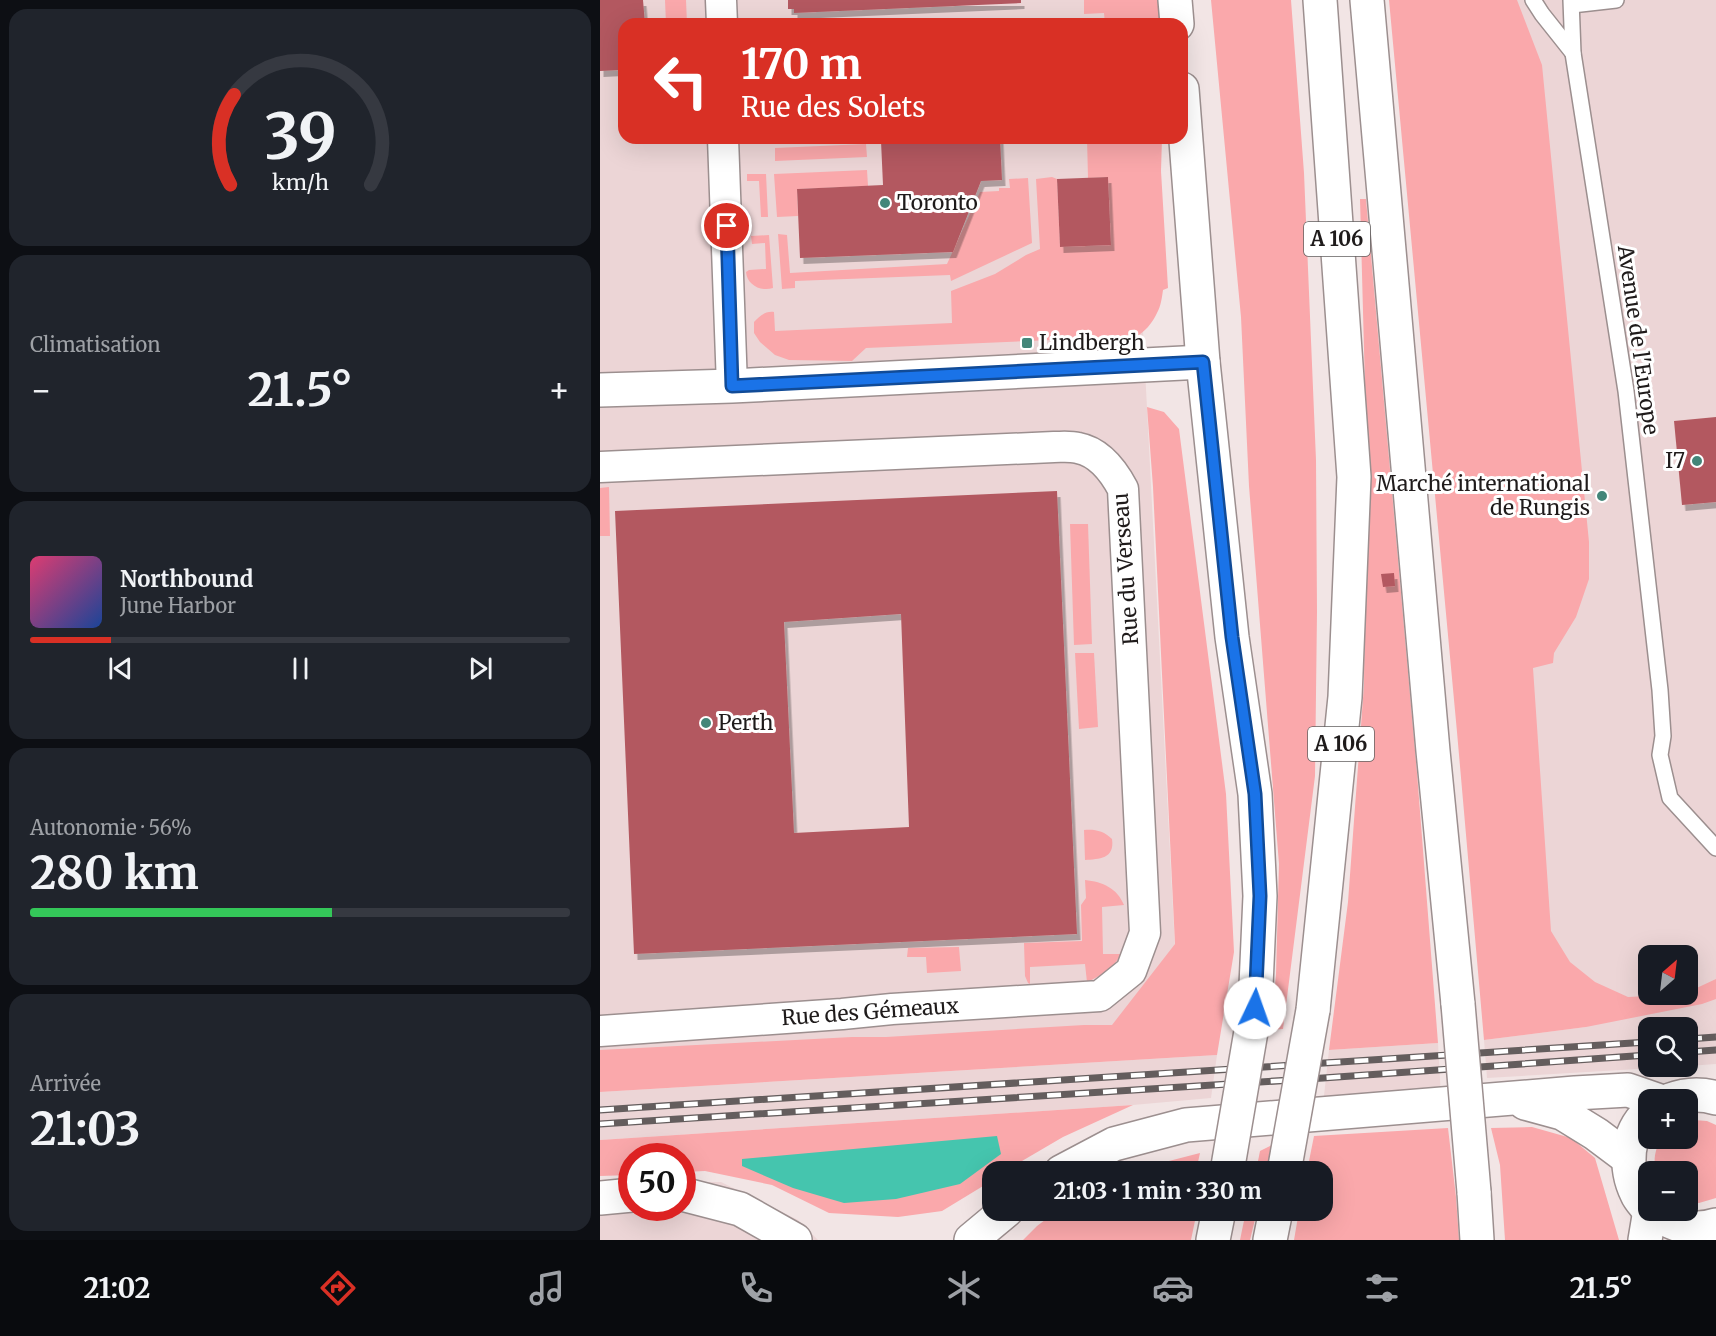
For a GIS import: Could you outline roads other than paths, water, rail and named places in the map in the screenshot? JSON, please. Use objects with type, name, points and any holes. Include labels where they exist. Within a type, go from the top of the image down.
[{"type":"main road","points":[[1175,0],[1176,18]]},
{"type":"main road","name":"A 106","points":[[1286,1161],[1313,1010],[1345,697],[1354,477],[1320,0]]},
{"type":"main road","name":"A 106","points":[[1367,0],[1478,1240]]},
{"type":"main road","points":[[1186,144],[1203,362],[1232,637],[1255,794],[1260,896],[1255,1008],[1229,1161]]},
{"type":"main road","points":[[600,390],[732,386],[1203,362]]},
{"type":"main road","points":[[1082,1161],[1114,1144],[1186,1125],[1575,1093],[1628,1090],[1638,1093]]},
{"type":"main road","points":[[1698,1094],[1716,1098]]},
{"type":"main road","points":[[1509,1099],[1562,1113],[1596,1134],[1628,1158]]},
{"type":"main road","points":[[1638,1128],[1633,1135],[1628,1158],[1630,1177],[1638,1196]]},
{"type":"main road","points":[[600,1198],[618,1196]]},
{"type":"main road","points":[[696,1198],[740,1209],[795,1240]]},
{"type":"main road","points":[[971,1240],[994,1221]]},
{"type":"main road","points":[[1213,1240],[1217,1221]]},
{"type":"main road","points":[[1270,1240],[1274,1221]]},
{"type":"main road","points":[[1645,1240],[1648,1221]]},
{"type":"main road","points":[[1665,1221],[1690,1228],[1716,1225]]},
{"type":"street","points":[[721,0],[722,18]]},
{"type":"street","points":[[723,144],[732,386]]},
{"type":"street","name":"Rue du Verseau","points":[[600,467],[1054,447],[1078,448],[1092,453],[1115,474],[1123,489],[1145,933],[1131,971]]},
{"type":"street","name":"Rue des Gémeaux","points":[[600,1031],[1100,996],[1131,971]]},
{"type":"lane","points":[[1533,0],[1573,53]]},
{"type":"lane","points":[[1571,2],[1616,0]]},
{"type":"lane","name":"Avenue de l'Europe","points":[[1571,2],[1573,53],[1626,391],[1660,690],[1663,736],[1660,755],[1670,798],[1716,848]]},
{"type":"railway","points":[[1698,1038],[1716,1037]]},
{"type":"railway","points":[[600,1110],[1638,1043]]},
{"type":"railway","points":[[1698,1051],[1716,1050]]},
{"type":"railway","points":[[600,1124],[1638,1056]]},
{"type":"place","name":"Toronto","points":[[885,203]]},
{"type":"place","name":"Lindbergh","points":[[1027,343]]},
{"type":"place","name":"I7","points":[[1697,461]]},
{"type":"place","name":"Marché international de Rungis","points":[[1602,496]]},
{"type":"place","name":"Perth","points":[[706,723]]}]
